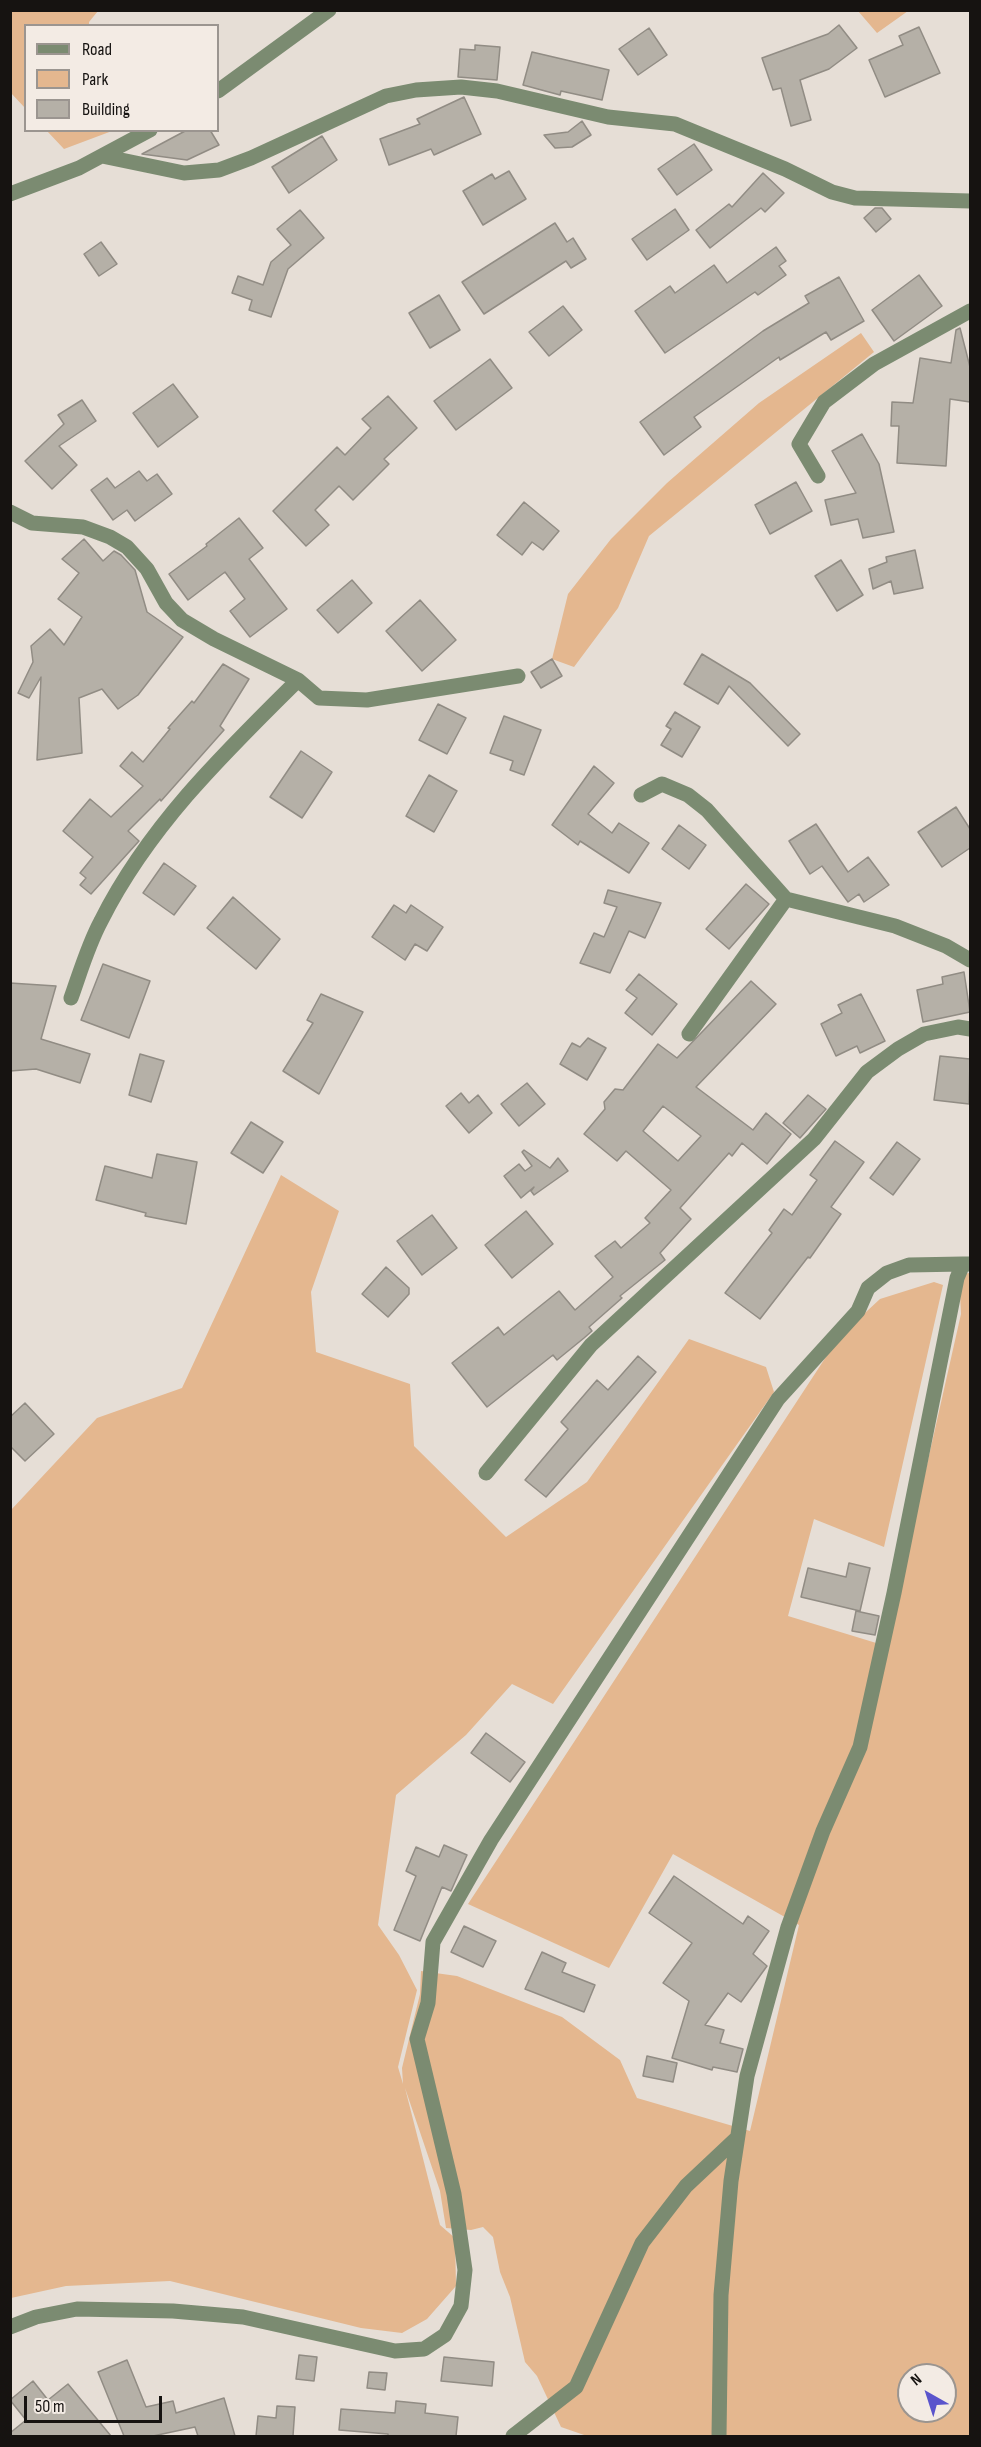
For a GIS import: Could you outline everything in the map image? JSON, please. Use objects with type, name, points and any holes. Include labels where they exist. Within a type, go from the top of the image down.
[{"type":"street","points":[[219,90],[324,12]]},
{"type":"street","points":[[102,156],[184,173],[219,170],[251,158],[386,96],[416,90],[460,87],[496,91],[608,117],[675,124],[784,169],[832,192],[855,198],[970,201]]},
{"type":"street","points":[[10,194],[79,168],[146,132]]},
{"type":"street","points":[[818,476],[799,444],[824,402],[874,363],[970,311]]},
{"type":"street","points":[[10,512],[32,523],[82,526],[110,537],[127,547],[147,569],[166,603],[182,620],[214,639],[298,680],[319,698],[367,700],[518,676]]},
{"type":"street","points":[[71,998],[100,922],[122,883],[152,839],[235,743],[298,680]]},
{"type":"street","points":[[641,795],[662,784],[688,795],[707,810],[786,899],[895,926],[946,946],[970,960]]},
{"type":"street","points":[[689,1034],[786,899]]},
{"type":"street","points":[[486,1473],[591,1345],[814,1140],[867,1072],[897,1048],[924,1034],[958,1027],[970,1029]]},
{"type":"street","points":[[719,2436],[721,2295],[737,2138],[754,2043],[788,1927],[823,1831],[860,1747],[894,1593],[957,1278],[967,1264]]},
{"type":"street","points":[[10,2327],[36,2317],[89,2309],[173,2311],[243,2317],[395,2350],[424,2349],[445,2335],[461,2306],[465,2270],[454,2194],[417,2039],[428,2003],[433,1942],[491,1840],[778,1399],[858,1311],[868,1288],[887,1273],[909,1265],[967,1264]]},
{"type":"street","points":[[513,2436],[576,2387],[642,2243],[687,2186],[737,2138]]},
{"type":"green space","points":[[11,10],[98,11],[89,24],[24,24],[24,107],[11,93]]},
{"type":"green space","points":[[858,11],[908,11],[877,33]]},
{"type":"green space","points":[[48,132],[109,132],[64,149]]},
{"type":"green space","points":[[861,333],[874,352],[649,536],[618,608],[574,667],[552,659],[568,594],[611,539],[667,483],[759,403]]},
{"type":"green space","points":[[281,1175],[339,1211],[311,1292],[316,1352],[410,1384],[414,1446],[506,1537],[587,1482],[689,1339],[766,1367],[774,1392],[553,1704],[512,1684],[466,1735],[396,1795],[378,1925],[399,1955],[417,1990],[398,2067],[403,2084],[402,2068],[420,1994],[421,1971],[457,1976],[562,2017],[620,2060],[637,2098],[750,2131],[799,1925],[673,1854],[609,1968],[468,1904],[839,1337],[880,1299],[934,1282],[943,1285],[884,1547],[814,1519],[788,1616],[886,1646],[961,1314],[959,1274],[970,1273],[970,2436],[587,2436],[561,2427],[537,2376],[525,2362],[510,2297],[500,2272],[493,2237],[483,2227],[471,2230],[446,2228],[440,2191],[405,2088],[440,2225],[455,2238],[456,2286],[427,2319],[402,2333],[361,2328],[170,2281],[66,2286],[11,2298],[11,1510],[97,1418],[182,1388]]},
{"type":"building","points":[[839,25],[857,48],[829,69],[800,80],[811,120],[791,126],[781,88],[773,90],[762,58],[828,34]]},
{"type":"building","points":[[919,27],[940,73],[885,97],[869,60],[903,45],[899,36]]},
{"type":"building","points":[[649,28],[667,55],[638,75],[619,49]]},
{"type":"building","points":[[475,45],[500,47],[497,80],[458,77],[460,49],[475,50]]},
{"type":"building","points":[[532,52],[609,70],[602,100],[561,91],[560,95],[523,85]]},
{"type":"building","points":[[464,97],[481,134],[434,155],[431,149],[389,165],[380,139],[420,124],[417,119]]},
{"type":"building","points":[[582,121],[591,135],[572,147],[555,148],[544,135],[568,132]]},
{"type":"building","points":[[183,132],[211,132],[219,145],[187,160],[142,154]]},
{"type":"building","points":[[322,136],[337,160],[289,193],[272,167]]},
{"type":"building","points":[[694,144],[712,170],[677,195],[658,169]]},
{"type":"building","points":[[509,171],[526,199],[483,225],[463,191],[492,174],[495,179]]},
{"type":"building","points":[[763,173],[784,193],[765,212],[761,208],[710,248],[696,230],[729,204],[732,207]]},
{"type":"building","points":[[875,208],[882,208],[891,219],[876,232],[864,218]]},
{"type":"building","points":[[675,209],[689,230],[647,260],[632,239]]},
{"type":"building","points":[[300,210],[324,238],[288,269],[271,317],[249,310],[252,300],[232,293],[238,276],[263,285],[271,262],[291,245],[277,229]]},
{"type":"building","points":[[555,223],[567,242],[573,238],[586,259],[571,268],[566,261],[484,314],[462,282]]},
{"type":"building","points":[[101,242],[117,264],[99,276],[84,254]]},
{"type":"building","points":[[776,247],[786,261],[779,266],[786,275],[758,295],[755,292],[665,353],[635,311],[670,286],[675,293],[714,265],[727,283]]},
{"type":"building","points":[[919,275],[942,306],[894,341],[872,310]]},
{"type":"building","points":[[839,277],[864,321],[831,340],[826,332],[780,360],[779,357],[694,417],[701,427],[664,455],[640,422],[763,331],[809,303],[805,296]]},
{"type":"building","points":[[439,295],[460,330],[430,348],[409,313]]},
{"type":"building","points":[[563,306],[582,330],[549,356],[529,332]]},
{"type":"building","points":[[960,328],[970,367],[970,402],[950,399],[946,466],[897,463],[899,426],[891,426],[892,402],[913,403],[920,358],[951,363],[956,330]]},
{"type":"building","points":[[490,359],[512,388],[456,430],[434,401]]},
{"type":"building","points":[[173,384],[198,417],[158,447],[133,413]]},
{"type":"building","points":[[388,396],[417,428],[384,459],[389,464],[353,500],[339,486],[315,510],[329,525],[306,546],[273,511],[337,447],[345,455],[371,428],[362,419]]},
{"type":"building","points":[[82,400],[96,421],[59,446],[77,465],[52,489],[25,461],[64,424],[58,415]]},
{"type":"building","points":[[862,434],[879,464],[894,532],[863,538],[858,519],[831,525],[825,500],[856,493],[832,451]]},
{"type":"building","points":[[139,471],[147,481],[157,474],[172,494],[135,521],[127,510],[113,520],[91,490],[107,478],[115,488]]},
{"type":"building","points":[[796,482],[812,511],[770,534],[755,505]]},
{"type":"building","points":[[524,502],[559,531],[543,550],[532,542],[522,555],[497,535]]},
{"type":"building","points":[[239,518],[263,548],[249,559],[287,609],[250,637],[230,611],[245,599],[225,572],[188,600],[169,574],[207,546],[206,544]]},
{"type":"building","points":[[84,539],[103,561],[114,551],[121,555],[135,570],[147,612],[183,637],[138,695],[118,709],[102,689],[79,698],[82,753],[37,760],[41,677],[29,698],[18,693],[33,662],[31,646],[50,629],[64,645],[82,617],[58,599],[79,573],[62,559]]},
{"type":"building","points":[[915,550],[923,588],[894,594],[891,581],[873,589],[869,569],[887,562],[886,557]]},
{"type":"building","points":[[841,560],[863,595],[837,611],[815,576]]},
{"type":"building","points":[[352,580],[372,603],[338,633],[317,610]]},
{"type":"building","points":[[420,600],[456,640],[422,671],[386,631]]},
{"type":"building","points":[[702,654],[750,683],[800,734],[788,746],[729,686],[718,704],[684,684]]},
{"type":"building","points":[[552,659],[562,676],[541,688],[531,672]]},
{"type":"building","points":[[223,664],[249,679],[220,726],[224,730],[161,801],[160,799],[128,831],[139,841],[91,894],[80,885],[86,878],[80,873],[93,857],[63,831],[90,799],[111,817],[143,786],[120,766],[132,752],[143,762],[170,729],[168,728],[192,701],[194,703]]},
{"type":"building","points":[[438,704],[466,718],[447,754],[419,740]]},
{"type":"building","points":[[675,712],[700,727],[682,757],[661,745],[671,729],[666,726]]},
{"type":"building","points":[[504,716],[541,730],[524,775],[510,770],[513,761],[490,753]]},
{"type":"building","points":[[301,751],[332,772],[302,818],[270,797]]},
{"type":"building","points":[[594,766],[614,783],[588,814],[612,833],[619,823],[649,843],[629,873],[580,841],[578,845],[552,825]]},
{"type":"building","points":[[429,775],[457,791],[434,832],[406,816]]},
{"type":"building","points":[[956,807],[970,829],[970,848],[942,867],[918,832]]},
{"type":"building","points":[[816,824],[848,872],[868,857],[889,885],[864,902],[859,894],[848,902],[822,866],[810,874],[789,841]]},
{"type":"building","points":[[679,825],[706,845],[689,869],[662,849]]},
{"type":"building","points":[[164,863],[196,886],[174,915],[143,893]]},
{"type":"building","points":[[746,884],[769,904],[729,949],[706,929]]},
{"type":"building","points":[[608,890],[661,903],[645,938],[629,931],[610,973],[580,963],[594,933],[604,937],[617,907],[604,903]]},
{"type":"building","points":[[233,897],[280,939],[256,969],[207,928]]},
{"type":"building","points":[[394,905],[406,913],[411,905],[443,927],[427,951],[415,944],[405,960],[372,937]]},
{"type":"building","points":[[103,964],[150,981],[129,1038],[81,1020]]},
{"type":"building","points":[[964,972],[970,1012],[923,1022],[917,990],[943,984],[942,977]]},
{"type":"building","points":[[639,974],[677,1004],[652,1035],[625,1013],[637,998],[626,990]]},
{"type":"building","points":[[751,981],[776,1004],[696,1087],[753,1130],[766,1113],[791,1134],[767,1164],[742,1143],[732,1156],[729,1153],[680,1208],[691,1219],[660,1253],[665,1260],[620,1296],[622,1298],[589,1327],[592,1331],[584,1338],[557,1360],[553,1355],[487,1407],[452,1363],[498,1327],[504,1335],[559,1291],[575,1310],[613,1277],[595,1256],[615,1241],[621,1248],[650,1223],[645,1218],[671,1190],[626,1151],[617,1161],[584,1134],[605,1109],[604,1102],[615,1089],[623,1090],[658,1044],[677,1058]],"holes":[[[663,1106],[701,1136],[678,1161],[643,1131]]]},
{"type":"building","points":[[10,983],[56,986],[41,1039],[90,1054],[80,1083],[36,1069],[10,1071]]},
{"type":"building","points":[[321,994],[363,1012],[319,1094],[283,1071],[313,1023],[307,1020]]},
{"type":"building","points":[[861,994],[885,1041],[860,1053],[857,1046],[836,1056],[821,1024],[842,1013],[838,1005]]},
{"type":"building","points":[[588,1038],[606,1048],[587,1080],[560,1064],[572,1043],[580,1047]]},
{"type":"building","points":[[140,1054],[164,1061],[151,1102],[129,1095]]},
{"type":"building","points":[[940,1056],[970,1059],[969,1104],[934,1100]]},
{"type":"building","points":[[527,1083],[545,1104],[519,1126],[501,1104]]},
{"type":"building","points":[[461,1093],[469,1103],[478,1095],[492,1113],[469,1133],[446,1106]]},
{"type":"building","points":[[808,1095],[826,1109],[800,1138],[783,1123]]},
{"type":"building","points":[[251,1122],[283,1142],[263,1173],[231,1153]]},
{"type":"building","points":[[835,1141],[864,1162],[831,1207],[841,1214],[810,1258],[808,1257],[760,1319],[725,1293],[772,1233],[769,1230],[784,1209],[792,1215],[817,1180],[810,1175]]},
{"type":"building","points":[[897,1142],[920,1159],[893,1195],[870,1178]]},
{"type":"building","points":[[524,1150],[550,1168],[558,1158],[568,1171],[534,1195],[531,1191],[534,1187],[521,1198],[504,1176],[519,1164],[525,1171],[532,1166],[522,1152]]},
{"type":"building","points":[[157,1154],[197,1162],[186,1224],[145,1216],[146,1213],[96,1200],[105,1166],[152,1178]]},
{"type":"building","points":[[526,1211],[553,1244],[512,1278],[485,1245]]},
{"type":"building","points":[[432,1215],[457,1248],[422,1275],[397,1241]]},
{"type":"building","points":[[386,1267],[409,1288],[409,1294],[388,1317],[362,1294]]},
{"type":"building","points":[[638,1356],[656,1372],[546,1497],[525,1480],[568,1429],[561,1422],[597,1380],[608,1390]]},
{"type":"building","points":[[25,1403],[54,1434],[25,1461],[10,1446],[10,1417]]},
{"type":"building","points":[[849,1563],[870,1568],[860,1611],[801,1597],[808,1568],[846,1577]]},
{"type":"building","points":[[856,1611],[879,1616],[875,1635],[852,1631]]},
{"type":"building","points":[[486,1733],[525,1762],[510,1782],[471,1753]]},
{"type":"building","points":[[444,1845],[467,1855],[451,1891],[442,1887],[420,1941],[394,1930],[416,1876],[406,1871],[416,1847],[439,1857]]},
{"type":"building","points":[[674,1876],[743,1924],[748,1916],[769,1931],[753,1954],[767,1966],[741,2002],[728,1993],[705,2025],[724,2030],[720,2043],[743,2049],[737,2072],[713,2067],[712,2070],[672,2058],[689,2001],[663,1983],[692,1943],[649,1913]]},
{"type":"building","points":[[464,1926],[496,1941],[483,1967],[451,1952]]},
{"type":"building","points":[[542,1952],[566,1963],[562,1972],[595,1985],[584,2012],[525,1989]]},
{"type":"building","points":[[647,2056],[677,2063],[673,2082],[643,2076]]},
{"type":"building","points":[[299,2355],[317,2357],[314,2381],[296,2379]]},
{"type":"building","points":[[444,2357],[494,2362],[492,2386],[441,2381]]},
{"type":"building","points":[[127,2360],[146,2407],[173,2401],[176,2413],[224,2398],[235,2436],[198,2436],[195,2427],[153,2436],[124,2436],[98,2372]]},
{"type":"building","points":[[369,2372],[387,2373],[385,2390],[367,2388]]},
{"type":"building","points":[[33,2381],[48,2400],[68,2384],[111,2436],[10,2436],[10,2433],[26,2420],[10,2400]]},
{"type":"building","points":[[396,2401],[426,2404],[425,2413],[458,2417],[456,2436],[388,2436],[388,2434],[339,2430],[341,2409],[395,2413]]},
{"type":"building","points":[[277,2406],[295,2407],[293,2436],[256,2436],[258,2416],[276,2418]]}]
